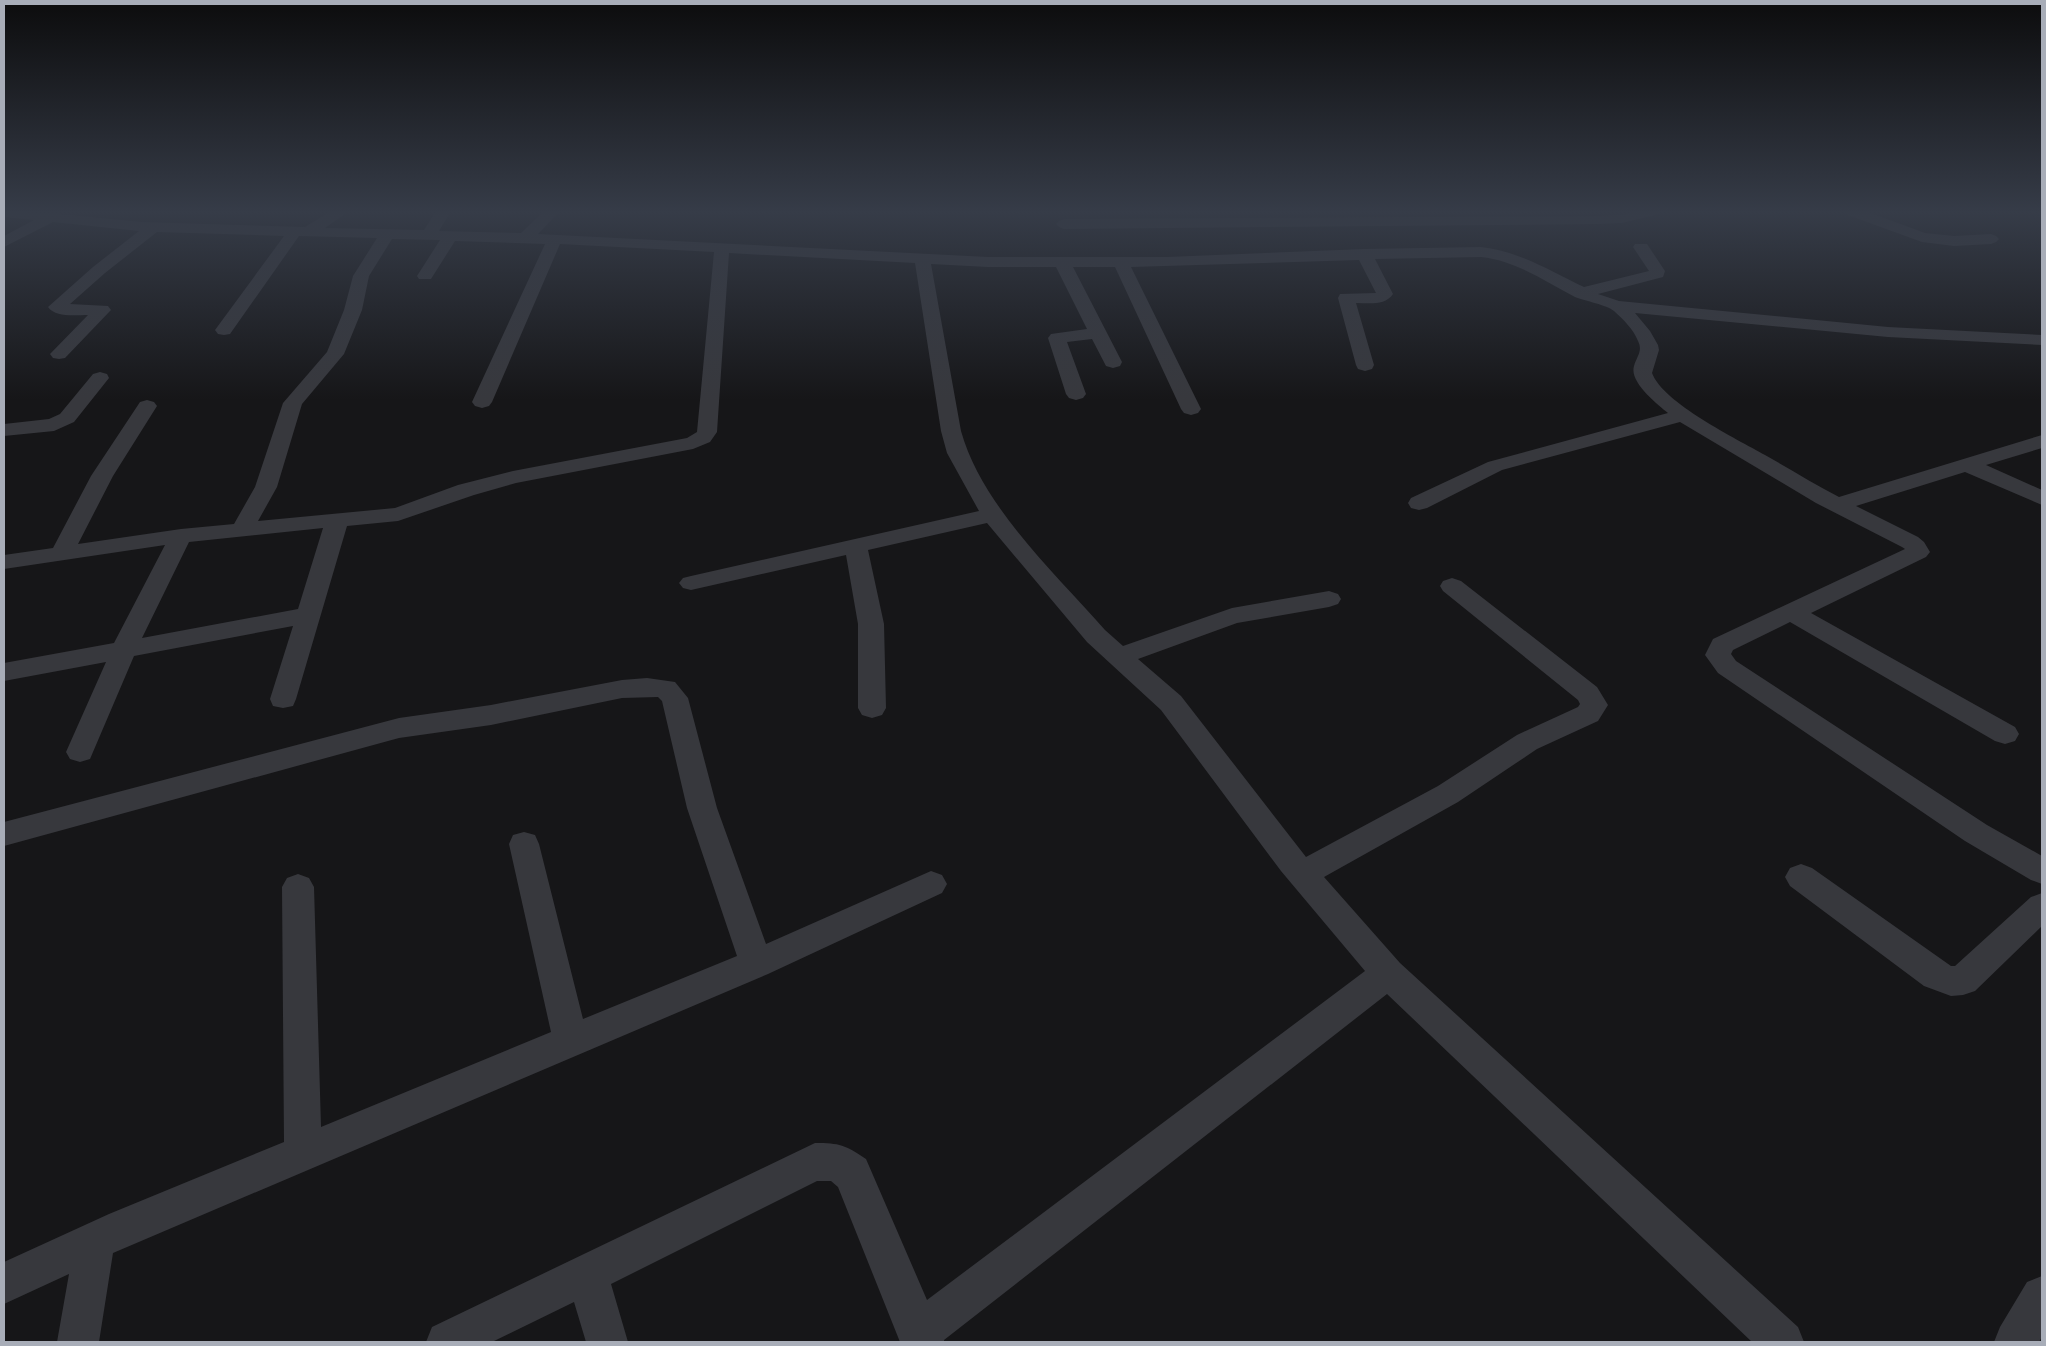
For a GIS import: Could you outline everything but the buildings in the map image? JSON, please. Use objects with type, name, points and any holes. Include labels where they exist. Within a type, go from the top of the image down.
[{"type":"street","points":[[59,354],[102,310],[59,309],[57,307],[94,274]]},
{"type":"street","points":[[224,330],[268,274]]},
{"type":"street","points":[[242,530],[266,487],[293,403],[335,354],[353,310],[362,274]]},
{"type":"street","points":[[482,402],[539,274]]},
{"type":"street","points":[[7,565],[62,553],[181,536],[398,514],[466,490],[513,477],[694,443],[703,438],[707,432],[720,274]]},
{"type":"street","points":[[925,274],[951,432],[957,453],[992,515],[1096,636],[1171,703],[1302,874],[1388,973],[1783,1342]]},
{"type":"street","points":[[1063,274],[1113,362]]},
{"type":"street","points":[[1126,274],[1191,409]]},
{"type":"street","points":[[1366,365],[1346,298],[1379,298],[1385,294],[1374,274]]},
{"type":"street","points":[[1547,274],[1581,293],[1619,306],[1888,332],[2042,340]]},
{"type":"street","points":[[1581,293],[1657,274]]},
{"type":"street","points":[[1619,306],[1650,346],[1649,355],[1642,366],[1643,375],[1649,384],[1683,415],[1837,505],[1910,542],[1916,547],[1918,552],[1722,645],[1718,655],[1727,667],[1976,833],[2042,871]]},
{"type":"street","points":[[1076,394],[1057,338],[1098,333]]},
{"type":"street","points":[[4,430],[48,426],[67,418],[100,378]]},
{"type":"street","points":[[62,553],[102,476],[147,406]]},
{"type":"street","points":[[1419,503],[1494,466],[1683,415]]},
{"type":"street","points":[[1837,505],[2042,441]]},
{"type":"street","points":[[1967,465],[2042,498]]},
{"type":"street","points":[[690,583],[992,515]]},
{"type":"street","points":[[283,699],[337,521]]},
{"type":"street","points":[[80,752],[124,649],[181,536]]},
{"type":"street","points":[[856,547],[871,624],[872,708]]},
{"type":"street","points":[[1302,874],[1448,794],[1527,742],[1588,714],[1594,704],[1588,694],[1452,586]]},
{"type":"street","points":[[1119,656],[1232,616],[1328,598]]},
{"type":"street","points":[[1791,612],[2005,734]]},
{"type":"street","points":[[4,672],[310,615]]},
{"type":"street","points":[[4,834],[399,728],[491,715],[622,690],[647,687],[666,689],[675,698],[702,808],[756,964]]},
{"type":"street","points":[[524,844],[571,1041]]},
{"type":"street","points":[[1800,877],[1936,976],[1951,981],[1963,980],[2042,906]]},
{"type":"street","points":[[4,1283],[95,1240],[756,964],[931,884]]},
{"type":"street","points":[[298,887],[303,1153]]},
{"type":"street","points":[[447,1342],[815,1162],[837,1162],[852,1173],[920,1337],[1388,973]]},
{"type":"street","points":[[78,1342],[95,1240]]},
{"type":"street","points":[[587,1274],[607,1342]]},
{"type":"street","points":[[2015,1342],[2042,1297]]}]
